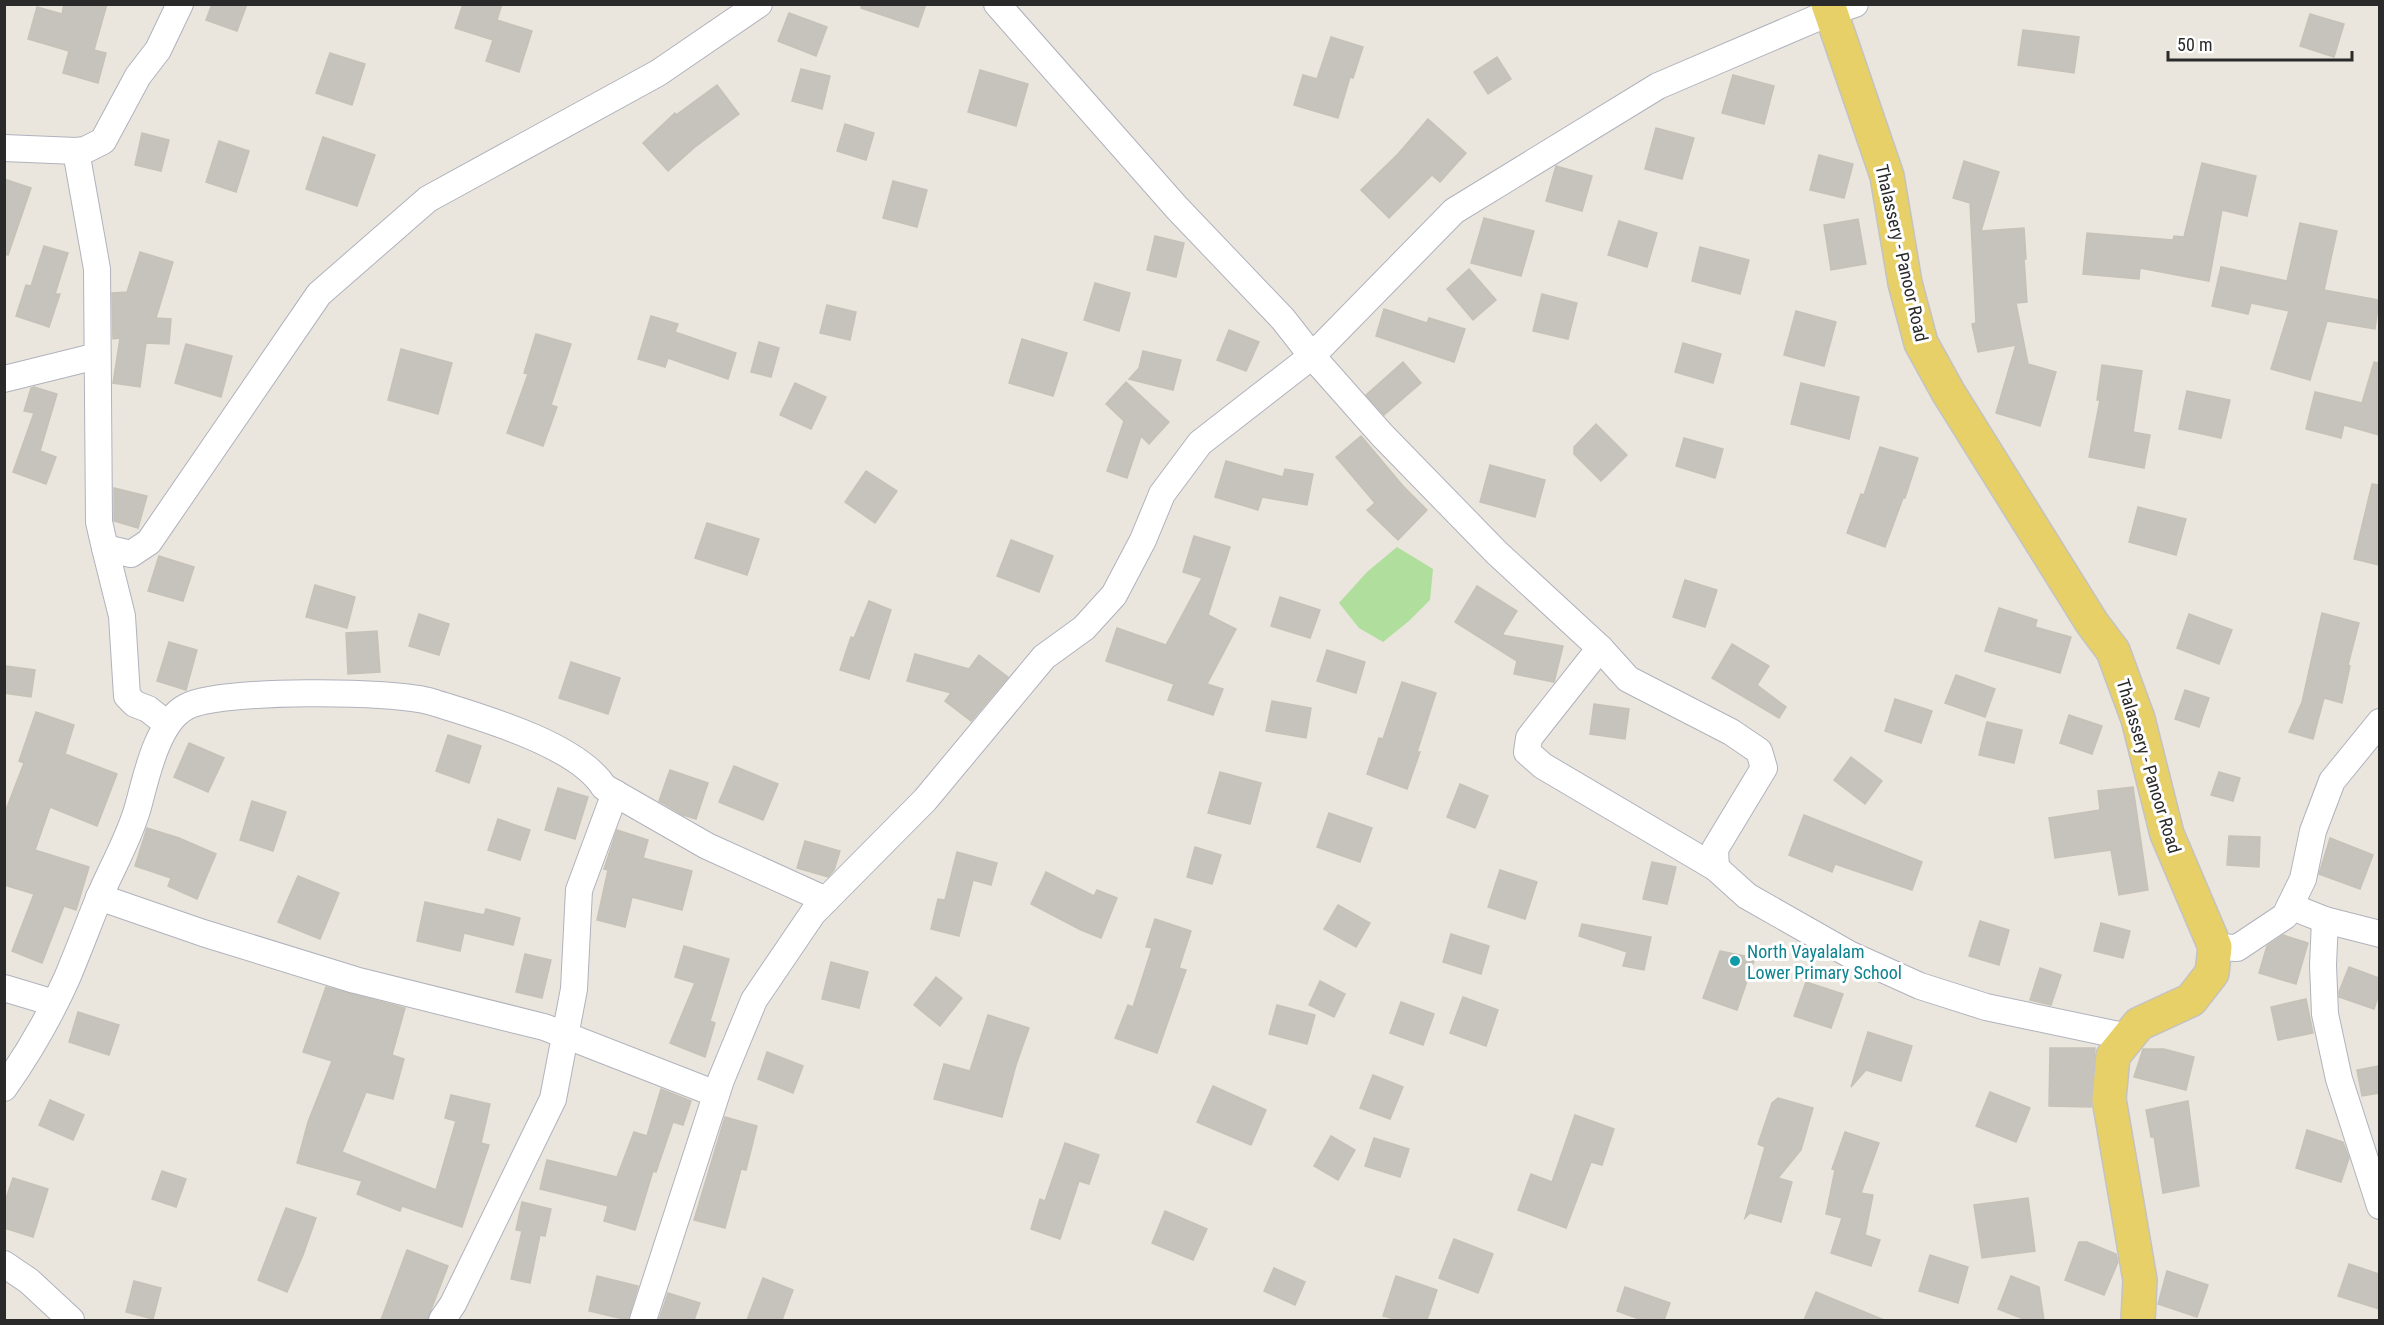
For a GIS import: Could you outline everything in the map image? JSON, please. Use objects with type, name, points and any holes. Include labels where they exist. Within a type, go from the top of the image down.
[{"type":"main road","name":"Thalassery - Panoor Road","points":[[1838,7],[1887,176],[1905,283],[1921,343],[1948,392],[2092,623],[2113,651],[2138,719],[2167,834],[2215,947]]},
{"type":"main road","points":[[2138,1320],[2140,1280],[2109,1099],[2112,1056],[2139,1024],[2191,1000],[2212,974],[2215,947]]},
{"type":"street","points":[[4,147],[76,151],[85,150],[103,141],[138,76],[158,50],[180,4]]},
{"type":"street","points":[[105,548],[131,554],[149,542],[319,294],[428,199],[658,73],[759,4]]},
{"type":"street","points":[[997,4],[1177,208],[1283,319],[1312,356],[1382,435],[1497,553],[1600,648],[1628,679],[1731,732],[1759,751],[1764,768],[1715,849],[1716,868]]},
{"type":"street","points":[[643,1320],[716,1094],[754,1000],[813,913],[926,800],[1044,657],[1083,628],[1114,595],[1143,540],[1162,494],[1200,443],[1312,356],[1454,211],[1658,86],[1838,7]]},
{"type":"street","points":[[76,151],[97,269],[99,522],[122,616],[127,696],[135,704],[148,709],[167,724]]},
{"type":"street","points":[[4,379],[97,356]]},
{"type":"street","points":[[1600,648],[1529,738],[1527,752],[1543,766],[1716,868],[1747,896],[1849,954],[1920,986],[1986,1007],[2128,1037]]},
{"type":"street","points":[[4,1088],[25,1058],[66,980],[99,897],[131,829],[153,751],[167,724],[185,707],[224,697],[330,694],[418,697],[484,719],[550,744],[595,773],[604,787],[706,846],[826,900]]},
{"type":"street","points":[[2215,947],[2238,948],[2285,916],[2303,879],[2313,831],[2332,781],[2379,722]]},
{"type":"street","points":[[442,1320],[453,1304],[553,1099],[574,989],[579,890],[615,793]]},
{"type":"street","points":[[99,897],[203,933],[355,980],[544,1027],[716,1094]]},
{"type":"street","points":[[2290,906],[2325,920],[2379,934]]},
{"type":"street","points":[[2325,920],[2323,965],[2325,1014],[2339,1079],[2379,1206]]},
{"type":"street","points":[[4,988],[54,1004]]},
{"type":"street","points":[[4,1264],[29,1281],[71,1320]]},
{"type":"green space","points":[[1397,547],[1433,569],[1430,600],[1383,642],[1359,628],[1339,603],[1367,572]]},
{"type":"building","points":[[64,4],[107,4],[94,50],[106,53],[98,83],[63,73],[69,51],[28,39],[37,7],[62,14]]},
{"type":"building","points":[[212,4],[247,4],[237,31],[206,20]]},
{"type":"building","points":[[463,4],[502,4],[497,20],[532,31],[519,72],[486,61],[493,40],[455,28]]},
{"type":"building","points":[[862,4],[926,4],[918,27],[861,8]]},
{"type":"building","points":[[789,13],[827,27],[816,56],[778,41]]},
{"type":"building","points":[[2310,14],[2344,24],[2334,57],[2300,46]]},
{"type":"building","points":[[2023,30],[2079,37],[2074,73],[2018,65]]},
{"type":"building","points":[[1331,37],[1363,47],[1353,78],[1350,77],[1338,118],[1294,105],[1303,75],[1317,79]]},
{"type":"building","points":[[330,53],[365,64],[352,105],[316,93]]},
{"type":"building","points":[[1497,57],[1511,79],[1488,94],[1474,72]]},
{"type":"building","points":[[801,69],[830,76],[822,109],[792,101]]},
{"type":"building","points":[[980,70],[1028,84],[1016,126],[968,112]]},
{"type":"building","points":[[1733,75],[1774,86],[1764,124],[1722,113]]},
{"type":"building","points":[[717,85],[739,114],[695,147],[668,171],[643,143],[675,113],[676,115]]},
{"type":"building","points":[[1428,119],[1466,153],[1440,182],[1432,175],[1389,218],[1361,190],[1398,154]]},
{"type":"building","points":[[845,124],[874,133],[866,160],[837,151]]},
{"type":"building","points":[[1656,128],[1694,138],[1682,179],[1645,169]]},
{"type":"building","points":[[142,133],[169,140],[161,171],[135,165]]},
{"type":"building","points":[[323,137],[375,155],[357,206],[306,189]]},
{"type":"building","points":[[219,141],[249,151],[236,192],[206,182]]},
{"type":"building","points":[[1819,155],[1853,164],[1844,198],[1810,190]]},
{"type":"building","points":[[1964,161],[1999,172],[1981,231],[2024,228],[2027,302],[2016,303],[2028,364],[2056,372],[2040,426],[1996,413],[2016,345],[1978,352],[1972,324],[1976,323],[1970,203],[1953,198]]},
{"type":"building","points":[[2202,163],[2256,176],[2247,216],[2222,210],[2209,281],[2140,268],[2139,279],[2083,274],[2087,233],[2173,240],[2174,236],[2184,237]]},
{"type":"building","points":[[1556,166],[1592,176],[1582,211],[1546,201]]},
{"type":"building","points":[[4,179],[31,188],[8,255],[4,254]]},
{"type":"building","points":[[893,181],[927,190],[917,227],[883,218]]},
{"type":"building","points":[[1484,218],[1534,231],[1521,276],[1471,263]]},
{"type":"building","points":[[1858,219],[1866,264],[1831,270],[1824,225]]},
{"type":"building","points":[[1619,221],[1657,233],[1647,267],[1608,255]]},
{"type":"building","points":[[2300,223],[2337,231],[2324,290],[2379,300],[2375,329],[2327,321],[2310,380],[2271,369],[2289,311],[2251,303],[2248,314],[2212,306],[2221,267],[2287,281]]},
{"type":"building","points":[[1155,236],[1184,243],[1176,277],[1147,270]]},
{"type":"building","points":[[44,246],[68,253],[55,294],[60,294],[49,327],[16,316],[26,285],[31,286]]},
{"type":"building","points":[[1700,247],[1749,260],[1740,294],[1692,281]]},
{"type":"building","points":[[140,252],[173,262],[156,318],[171,319],[169,344],[146,343],[140,387],[113,383],[120,338],[113,339],[112,293],[127,292]]},
{"type":"building","points":[[1469,269],[1496,300],[1473,320],[1447,289]]},
{"type":"building","points":[[1095,283],[1130,293],[1119,331],[1084,320]]},
{"type":"building","points":[[1542,294],[1577,303],[1568,339],[1533,331]]},
{"type":"building","points":[[827,305],[856,312],[850,340],[820,333]]},
{"type":"building","points":[[1384,309],[1427,323],[1429,318],[1465,329],[1454,362],[1376,336]]},
{"type":"building","points":[[1796,311],[1836,322],[1824,366],[1784,355]]},
{"type":"building","points":[[651,316],[678,324],[675,332],[736,353],[728,379],[668,358],[665,367],[638,359]]},
{"type":"building","points":[[1229,330],[1259,342],[1246,371],[1217,360]]},
{"type":"building","points":[[536,334],[571,344],[551,405],[557,407],[543,446],[507,433],[528,374],[524,373]]},
{"type":"building","points":[[1022,339],[1067,353],[1053,396],[1009,383]]},
{"type":"building","points":[[759,342],[779,348],[771,377],[751,372]]},
{"type":"building","points":[[1683,343],[1721,354],[1713,383],[1675,372]]},
{"type":"building","points":[[186,344],[232,356],[221,397],[175,383]]},
{"type":"building","points":[[401,349],[452,363],[438,414],[388,400]]},
{"type":"building","points":[[1143,351],[1181,360],[1173,390],[1129,379],[1139,368]]},
{"type":"building","points":[[1403,362],[1421,383],[1384,415],[1366,395]]},
{"type":"building","points":[[2374,362],[2379,363],[2379,435],[2344,425],[2341,438],[2306,429],[2315,392],[2362,403]]},
{"type":"building","points":[[2102,365],[2142,371],[2133,432],[2150,435],[2144,468],[2089,457],[2100,400],[2097,400]]},
{"type":"building","points":[[1126,382],[1169,422],[1149,444],[1141,436],[1127,478],[1107,471],[1124,421],[1106,404]]},
{"type":"building","points":[[795,383],[826,397],[811,429],[780,415]]},
{"type":"building","points":[[1801,383],[1859,397],[1849,439],[1791,424]]},
{"type":"building","points":[[31,388],[57,394],[40,451],[56,457],[46,484],[13,472],[34,413],[24,411]]},
{"type":"building","points":[[2187,391],[2230,400],[2221,438],[2179,429]]},
{"type":"building","points":[[1596,424],[1627,455],[1601,481],[1574,454],[1574,447]]},
{"type":"building","points":[[1361,436],[1403,486],[1427,510],[1398,540],[1367,510],[1375,503],[1336,457]]},
{"type":"building","points":[[1684,438],[1723,449],[1715,478],[1676,466]]},
{"type":"building","points":[[1880,447],[1918,458],[1885,547],[1847,533],[1861,494],[1864,495]]},
{"type":"building","points":[[1226,461],[1283,477],[1285,469],[1313,474],[1307,505],[1262,497],[1258,510],[1215,497]]},
{"type":"building","points":[[1490,465],[1545,480],[1535,517],[1480,502]]},
{"type":"building","points":[[866,471],[897,491],[875,523],[845,502]]},
{"type":"building","points":[[2372,484],[2379,485],[2379,565],[2354,559]]},
{"type":"building","points":[[114,488],[147,496],[138,528],[114,521]]},
{"type":"building","points":[[2138,507],[2186,519],[2176,555],[2129,542]]},
{"type":"building","points":[[707,523],[759,539],[747,575],[695,558]]},
{"type":"building","points":[[1194,536],[1230,547],[1208,615],[1236,629],[1207,684],[1223,689],[1213,715],[1168,700],[1174,684],[1106,661],[1117,628],[1166,645],[1202,578],[1183,572]]},
{"type":"building","points":[[1011,540],[1053,556],[1039,592],[997,576]]},
{"type":"building","points":[[159,556],[194,567],[183,601],[148,591]]},
{"type":"building","points":[[1685,580],[1717,590],[1705,627],[1673,617]]},
{"type":"building","points":[[315,585],[355,597],[347,628],[306,617]]},
{"type":"building","points":[[1477,586],[1517,611],[1502,635],[1563,646],[1554,682],[1514,674],[1517,661],[1455,622]]},
{"type":"building","points":[[1280,597],[1320,610],[1310,638],[1271,626]]},
{"type":"building","points":[[869,601],[891,610],[869,679],[840,670],[851,637],[854,638]]},
{"type":"building","points":[[1999,608],[2037,620],[2035,627],[2071,637],[2060,673],[1985,651]]},
{"type":"building","points":[[2322,613],[2359,623],[2348,665],[2350,666],[2342,703],[2324,698],[2313,739],[2289,732],[2302,702]]},
{"type":"building","points":[[419,614],[449,624],[439,655],[409,646]]},
{"type":"building","points":[[2189,614],[2232,630],[2219,664],[2177,648]]},
{"type":"building","points":[[377,631],[380,672],[348,674],[346,633]]},
{"type":"building","points":[[169,642],[197,650],[186,690],[157,681]]},
{"type":"building","points":[[1732,644],[1769,666],[1757,685],[1786,707],[1779,718],[1712,678]]},
{"type":"building","points":[[1327,650],[1365,662],[1356,693],[1317,681]]},
{"type":"building","points":[[915,654],[969,669],[979,655],[1008,677],[971,721],[945,701],[951,693],[907,681]]},
{"type":"building","points":[[571,662],[620,678],[608,714],[559,698]]},
{"type":"building","points":[[6,666],[35,670],[31,697],[4,693]]},
{"type":"building","points":[[1956,675],[1995,689],[1985,717],[1945,703]]},
{"type":"building","points":[[1402,682],[1436,693],[1407,789],[1367,774],[1379,738],[1383,739]]},
{"type":"building","points":[[2185,690],[2209,698],[2199,727],[2175,719]]},
{"type":"building","points":[[1895,699],[1932,711],[1921,743],[1885,731]]},
{"type":"building","points":[[1272,701],[1311,708],[1306,738],[1266,731]]},
{"type":"building","points":[[1594,704],[1629,709],[1625,739],[1590,734]]},
{"type":"building","points":[[36,712],[74,725],[65,754],[117,774],[97,826],[50,807],[35,850],[89,867],[76,910],[64,906],[42,963],[12,951],[34,894],[4,885],[4,815],[24,763],[19,761]]},
{"type":"building","points":[[2069,715],[2102,726],[2092,754],[2060,743]]},
{"type":"building","points":[[1987,722],[2022,730],[2014,763],[1979,755]]},
{"type":"building","points":[[448,735],[481,746],[469,783],[436,771]]},
{"type":"building","points":[[189,743],[224,758],[208,792],[174,777]]},
{"type":"building","points":[[1851,757],[1882,781],[1865,804],[1834,780]]},
{"type":"building","points":[[734,766],[778,784],[763,820],[719,802]]},
{"type":"building","points":[[670,770],[708,783],[696,819],[683,815],[659,801]]},
{"type":"building","points":[[1220,772],[1261,783],[1250,824],[1208,813]]},
{"type":"building","points":[[2219,772],[2240,778],[2233,801],[2211,795]]},
{"type":"building","points":[[1460,784],[1488,796],[1475,828],[1447,817]]},
{"type":"building","points":[[2133,787],[2148,890],[2119,895],[2111,850],[2055,858],[2049,818],[2100,810],[2098,791]]},
{"type":"building","points":[[558,788],[588,797],[575,839],[545,830]]},
{"type":"building","points":[[252,801],[286,812],[273,851],[240,840]]},
{"type":"building","points":[[1329,813],[1372,828],[1360,862],[1317,847]]},
{"type":"building","points":[[1804,815],[1922,862],[1912,890],[1835,864],[1832,872],[1789,855]]},
{"type":"building","points":[[498,819],[530,830],[520,860],[488,850]]},
{"type":"building","points":[[147,828],[179,838],[216,854],[197,899],[168,886],[171,878],[135,866]]},
{"type":"building","points":[[617,830],[648,840],[643,858],[692,871],[682,910],[632,897],[625,927],[597,920],[608,870],[604,869]]},
{"type":"building","points":[[2229,836],[2260,837],[2259,867],[2227,865]]},
{"type":"building","points":[[2330,838],[2373,855],[2360,889],[2319,874]]},
{"type":"building","points":[[805,841],[840,851],[834,870],[828,877],[797,868]]},
{"type":"building","points":[[1195,847],[1221,855],[1212,884],[1187,877]]},
{"type":"building","points":[[957,852],[997,863],[991,885],[973,880],[959,936],[931,929],[938,899],[945,900]]},
{"type":"building","points":[[1652,862],[1676,867],[1667,904],[1643,899]]},
{"type":"building","points":[[1500,870],[1537,882],[1525,919],[1488,907]]},
{"type":"building","points":[[1046,872],[1094,896],[1097,890],[1117,898],[1101,938],[1031,904]]},
{"type":"building","points":[[298,876],[339,893],[320,939],[278,922]]},
{"type":"building","points":[[425,902],[484,915],[486,909],[520,918],[513,945],[464,933],[460,951],[417,941]]},
{"type":"building","points":[[1338,905],[1370,923],[1356,947],[1324,929]]},
{"type":"building","points":[[1155,919],[1191,931],[1179,968],[1186,970],[1157,1053],[1115,1038],[1128,1005],[1133,1007],[1152,948],[1146,947]]},
{"type":"building","points":[[1980,921],[2009,930],[1999,965],[1969,956]]},
{"type":"building","points":[[2101,923],[2130,931],[2123,958],[2094,951]]},
{"type":"building","points":[[1582,924],[1651,937],[1644,970],[1623,966],[1627,952],[1579,936]]},
{"type":"building","points":[[1451,934],[1489,946],[1481,974],[1443,962]]},
{"type":"building","points":[[2283,935],[2308,943],[2296,984],[2259,973],[2267,946]]},
{"type":"building","points":[[684,946],[729,959],[710,1021],[715,1023],[705,1057],[670,1043],[695,983],[675,977]]},
{"type":"building","points":[[1720,951],[1755,958],[1737,1010],[1703,998]]},
{"type":"building","points":[[525,954],[551,960],[542,998],[516,992]]},
{"type":"building","points":[[831,962],[868,972],[859,1008],[822,999]]},
{"type":"building","points":[[2349,967],[2379,978],[2379,994],[2374,1009],[2339,997]]},
{"type":"building","points":[[2040,968],[2061,975],[2051,1005],[2030,1000]]},
{"type":"building","points":[[936,977],[962,998],[940,1026],[914,1005]]},
{"type":"building","points":[[1320,981],[1345,994],[1334,1017],[1309,1005]]},
{"type":"building","points":[[1806,982],[1843,994],[1831,1028],[1794,1016]]},
{"type":"building","points":[[326,987],[405,1008],[392,1055],[404,1059],[393,1099],[366,1092],[342,1152],[436,1190],[456,1121],[445,1118],[451,1095],[490,1104],[481,1143],[489,1145],[462,1227],[402,1206],[400,1211],[357,1194],[362,1181],[297,1163],[308,1122],[332,1061],[303,1052]]},
{"type":"building","points":[[1463,997],[1498,1010],[1486,1046],[1450,1033]]},
{"type":"building","points":[[2306,999],[2313,1033],[2278,1040],[2271,1007]]},
{"type":"building","points":[[1401,1002],[1434,1014],[1423,1045],[1390,1033]]},
{"type":"building","points":[[1277,1005],[1315,1015],[1307,1044],[1269,1034]]},
{"type":"building","points":[[78,1012],[119,1025],[109,1055],[69,1042]]},
{"type":"building","points":[[988,1015],[1029,1028],[1002,1117],[934,1099],[944,1064],[970,1071]]},
{"type":"building","points":[[1868,1032],[1912,1046],[1901,1081],[1866,1070],[1851,1087]]},
{"type":"building","points":[[2050,1048],[2095,1048],[2091,1107],[2049,1106]]},
{"type":"building","points":[[2143,1049],[2164,1049],[2194,1057],[2186,1090],[2134,1077]]},
{"type":"building","points":[[767,1052],[803,1066],[793,1093],[758,1079]]},
{"type":"building","points":[[2379,1066],[2379,1093],[2362,1096],[2357,1070]]},
{"type":"building","points":[[1373,1075],[1403,1087],[1390,1119],[1360,1108]]},
{"type":"building","points":[[1213,1086],[1266,1110],[1251,1145],[1197,1122]]},
{"type":"building","points":[[661,1089],[691,1101],[683,1125],[673,1122],[656,1172],[653,1171],[635,1230],[604,1221],[608,1206],[540,1189],[547,1160],[617,1177],[634,1132],[647,1136]]},
{"type":"building","points":[[1990,1092],[2030,1108],[2016,1142],[1976,1126]]},
{"type":"building","points":[[1778,1098],[1813,1108],[1801,1150],[1778,1178],[1792,1182],[1781,1222],[1750,1213],[1745,1218],[1765,1147],[1758,1144],[1772,1103]]},
{"type":"building","points":[[50,1100],[84,1115],[73,1140],[39,1125]]},
{"type":"building","points":[[2188,1101],[2199,1186],[2163,1193],[2154,1137],[2151,1137],[2146,1110]]},
{"type":"building","points":[[1575,1115],[1614,1129],[1602,1165],[1591,1162],[1566,1228],[1518,1210],[1531,1174],[1552,1182]]},
{"type":"building","points":[[725,1117],[757,1126],[746,1170],[741,1169],[725,1228],[694,1220]]},
{"type":"building","points":[[2307,1130],[2343,1142],[2349,1158],[2341,1182],[2296,1168]]},
{"type":"building","points":[[1845,1132],[1879,1143],[1861,1193],[1873,1195],[1865,1235],[1880,1240],[1871,1266],[1831,1253],[1842,1218],[1826,1214],[1835,1170],[1832,1169]]},
{"type":"building","points":[[1331,1136],[1355,1150],[1338,1180],[1314,1166]]},
{"type":"building","points":[[1374,1138],[1409,1149],[1400,1177],[1365,1166]]},
{"type":"building","points":[[1065,1143],[1099,1155],[1089,1184],[1079,1181],[1060,1239],[1031,1229],[1040,1199],[1045,1201]]},
{"type":"building","points":[[162,1171],[186,1179],[176,1207],[152,1199]]},
{"type":"building","points":[[13,1178],[48,1189],[33,1237],[4,1228],[4,1204]]},
{"type":"building","points":[[2028,1198],[2035,1251],[1982,1258],[1974,1205]]},
{"type":"building","points":[[522,1202],[551,1209],[545,1236],[540,1235],[530,1283],[511,1279],[522,1231],[516,1230]]},
{"type":"building","points":[[286,1208],[316,1218],[287,1292],[258,1280]]},
{"type":"building","points":[[1165,1211],[1207,1229],[1193,1260],[1152,1243]]},
{"type":"building","points":[[1454,1239],[1493,1254],[1478,1293],[1439,1278]]},
{"type":"building","points":[[2079,1242],[2087,1242],[2116,1254],[2118,1262],[2104,1295],[2065,1280]]},
{"type":"building","points":[[407,1250],[448,1266],[427,1320],[381,1320]]},
{"type":"building","points":[[1930,1255],[1968,1267],[1958,1303],[1919,1291]]},
{"type":"building","points":[[2349,1264],[2379,1274],[2379,1309],[2338,1296]]},
{"type":"building","points":[[1274,1268],[1305,1282],[1295,1305],[1264,1291]]},
{"type":"building","points":[[2167,1271],[2208,1285],[2197,1317],[2158,1304]]},
{"type":"building","points":[[597,1276],[638,1286],[628,1320],[589,1311]]},
{"type":"building","points":[[1396,1276],[1437,1290],[1427,1320],[1398,1320],[1383,1316]]},
{"type":"building","points":[[2011,1276],[2039,1287],[2044,1320],[2026,1320],[1998,1309]]},
{"type":"building","points":[[763,1278],[793,1290],[782,1320],[747,1320]]},
{"type":"building","points":[[134,1281],[161,1288],[153,1319],[126,1312]]},
{"type":"building","points":[[1625,1287],[1670,1303],[1664,1320],[1642,1320],[1617,1311]]},
{"type":"building","points":[[1816,1292],[1884,1320],[1804,1320]]},
{"type":"building","points":[[668,1293],[700,1303],[694,1320],[659,1320]]},
{"type":"place","name":"North Vayalalam Lower Primary School","points":[[1735,961]]}]
